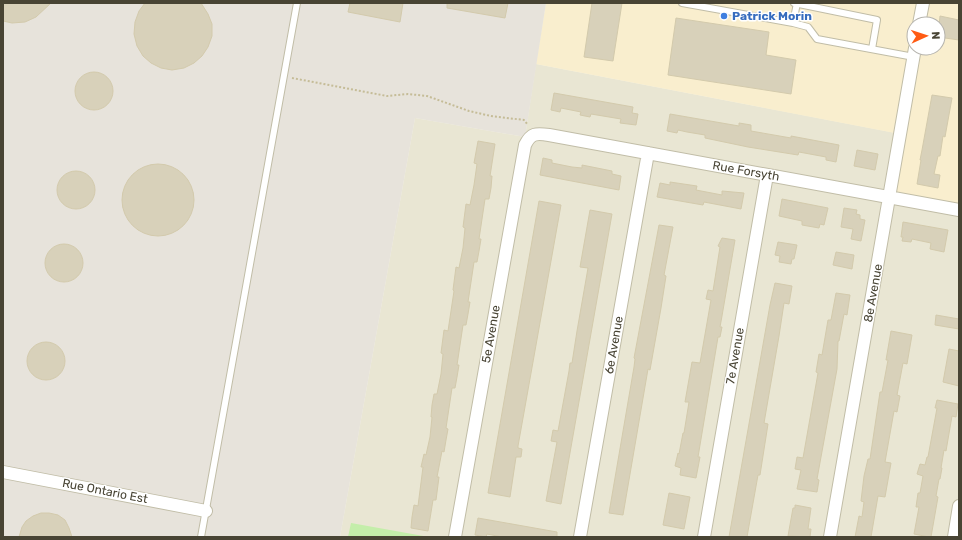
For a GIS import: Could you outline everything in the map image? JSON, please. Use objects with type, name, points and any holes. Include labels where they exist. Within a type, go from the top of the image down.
[{"type":"street","points":[[921,16],[923,3]]},
{"type":"street","name":"8e Avenue","points":[[830,537],[890,198],[913,56]]},
{"type":"street","name":"Rue Forsyth","points":[[532,131],[540,134],[959,210]]},
{"type":"street","name":"5e Avenue","points":[[455,537],[525,145],[532,131]]},
{"type":"street","name":"6e Avenue","points":[[580,537],[648,153]]},
{"type":"street","name":"7e Avenue","points":[[704,537],[767,175]]},
{"type":"street","name":"Rue Ontario Est","points":[[3,472],[206,511]]},
{"type":"street","points":[[954,537],[959,506]]},
{"type":"lane","points":[[202,537],[297,3]]},
{"type":"lane","points":[[682,3],[793,23],[808,27],[817,39],[872,49],[906,51]]},
{"type":"lane","points":[[793,23],[796,3],[877,20],[872,49]]},
{"type":"path","points":[[295,79],[387,96],[408,94],[427,96],[469,111],[491,116],[524,120],[532,131]]},
{"type":"shaded area","points":[[3,3],[546,3],[525,137],[415,118],[340,537],[3,537]]},
{"type":"shaded area","points":[[546,3],[959,3],[959,210],[890,198],[900,134],[536,64]]},
{"type":"shaded area","points":[[536,64],[901,134],[959,210],[959,537],[340,537],[415,118],[525,137]]},
{"type":"green space","points":[[351,523],[429,537],[348,537]]},
{"type":"building","points":[[3,3],[51,3],[36,17],[25,22],[12,23],[3,21]]},
{"type":"building","points":[[145,3],[201,3],[212,24],[212,36],[208,47],[202,56],[194,63],[184,68],[172,70],[161,68],[151,63],[143,56],[137,46],[134,34],[135,22],[139,11]]},
{"type":"building","points":[[350,3],[403,3],[400,22],[348,12]]},
{"type":"building","points":[[447,3],[508,3],[505,18],[447,8]]},
{"type":"building","points":[[592,3],[622,3],[613,61],[584,57]]},
{"type":"building","points":[[946,17],[959,20],[959,40],[946,38]]},
{"type":"building","points":[[676,18],[769,32],[766,55],[796,60],[791,94],[668,75]]},
{"type":"building","points":[[94,72],[104,75],[110,81],[113,91],[110,101],[104,107],[94,110],[84,107],[78,101],[75,91],[78,81],[84,75]]},
{"type":"building","points":[[554,93],[633,107],[632,113],[638,114],[636,125],[620,123],[621,119],[591,114],[590,117],[580,115],[581,112],[561,108],[560,112],[551,110]]},
{"type":"building","points":[[932,95],[952,98],[945,137],[943,136],[940,156],[938,156],[934,174],[940,175],[938,188],[917,184]]},
{"type":"building","points":[[670,114],[739,126],[739,123],[751,125],[751,131],[791,138],[791,136],[839,145],[836,162],[826,160],[826,157],[799,152],[798,155],[748,147],[705,138],[705,135],[678,130],[677,133],[667,131]]},
{"type":"building","points":[[478,141],[495,144],[490,176],[492,176],[491,188],[489,199],[485,199],[479,239],[481,239],[479,251],[477,262],[474,262],[468,302],[470,302],[468,314],[466,325],[463,325],[457,365],[459,365],[457,377],[455,388],[452,388],[446,428],[448,429],[444,452],[442,451],[437,477],[439,477],[436,500],[433,500],[428,531],[411,528],[412,517],[414,505],[418,506],[423,467],[421,467],[424,454],[426,455],[430,437],[432,405],[434,394],[437,394],[441,374],[443,354],[441,353],[444,330],[448,331],[456,267],[459,268],[463,248],[465,228],[463,227],[466,204],[470,205],[474,185],[477,164],[474,163]]},
{"type":"building","points":[[857,150],[878,154],[875,170],[854,166]]},
{"type":"building","points":[[543,158],[552,160],[552,163],[572,167],[582,168],[582,165],[612,171],[612,174],[621,176],[619,190],[540,175]]},
{"type":"building","points":[[158,164],[178,170],[188,180],[194,200],[188,220],[178,230],[158,236],[138,230],[128,220],[122,200],[128,180],[138,170]]},
{"type":"building","points":[[76,171],[86,174],[92,180],[95,190],[92,200],[86,206],[76,209],[66,206],[60,200],[57,190],[60,180],[66,174]]},
{"type":"building","points":[[670,182],[697,186],[696,190],[722,195],[722,191],[744,193],[741,209],[704,202],[703,205],[657,197],[660,183],[670,185]]},
{"type":"building","points":[[782,199],[828,208],[824,225],[820,224],[819,228],[802,225],[802,221],[779,216]]},
{"type":"building","points":[[539,201],[561,205],[518,446],[518,448],[522,449],[521,457],[516,457],[510,497],[488,493]]},
{"type":"building","points":[[844,208],[857,210],[856,214],[860,215],[860,219],[865,220],[861,241],[851,239],[853,229],[841,227]]},
{"type":"building","points":[[590,210],[612,214],[561,504],[546,501],[557,442],[551,441],[553,430],[558,431],[570,363],[572,363],[588,268],[580,267]]},
{"type":"building","points":[[903,222],[948,230],[944,252],[930,249],[931,243],[912,239],[911,242],[902,241],[903,237],[901,237]]},
{"type":"building","points":[[659,225],[673,227],[664,275],[666,276],[661,308],[650,370],[648,369],[623,515],[609,513],[634,367],[634,358]]},
{"type":"building","points":[[722,238],[735,240],[720,327],[722,327],[720,337],[718,337],[698,457],[700,457],[696,478],[680,475],[681,468],[675,466],[684,433],[689,402],[685,402],[692,362],[700,363],[711,300],[706,299],[708,290],[713,291],[720,247],[718,246]]},
{"type":"building","points":[[778,242],[797,245],[794,259],[792,259],[791,264],[779,262],[780,256],[775,255]]},
{"type":"building","points":[[64,244],[74,247],[80,253],[83,263],[80,273],[74,279],[64,282],[54,279],[48,273],[45,263],[48,253],[54,247]]},
{"type":"building","points":[[836,252],[854,255],[852,269],[833,265]]},
{"type":"building","points":[[775,283],[792,286],[789,304],[784,303],[764,423],[768,424],[760,475],[758,475],[747,537],[729,537],[770,305]]},
{"type":"building","points":[[836,293],[850,295],[847,315],[844,314],[838,341],[837,369],[817,479],[819,480],[817,492],[797,489],[801,470],[795,469],[797,457],[803,458],[818,373],[816,372],[819,354],[822,355],[828,320],[831,320]]},
{"type":"building","points":[[936,315],[959,319],[959,329],[935,325]]},
{"type":"building","points":[[891,331],[912,335],[907,364],[903,363],[897,395],[900,396],[897,412],[894,411],[885,462],[891,463],[885,497],[878,496],[871,537],[855,537],[859,516],[862,517],[864,502],[861,501],[864,476],[868,459],[870,459],[880,392],[882,392],[888,360],[886,360]]},
{"type":"building","points":[[46,342],[56,345],[62,351],[65,361],[62,371],[56,377],[46,380],[36,377],[30,371],[27,361],[30,351],[36,345]]},
{"type":"building","points":[[949,349],[959,351],[959,386],[943,382]]},
{"type":"building","points":[[937,400],[958,404],[956,417],[952,416],[946,451],[944,450],[936,496],[938,497],[931,537],[929,537],[914,534],[919,507],[916,507],[918,493],[920,493],[923,476],[917,474],[920,464],[925,465],[928,457],[937,408],[935,408]]},
{"type":"building","points":[[669,493],[690,497],[684,529],[663,525]]},
{"type":"building","points":[[795,505],[811,508],[808,529],[811,529],[810,537],[788,536],[793,508],[795,508]]},
{"type":"building","points":[[41,513],[58,515],[65,520],[72,537],[19,537],[22,527],[26,521]]},
{"type":"building","points":[[478,518],[557,532],[557,537],[502,537],[487,534],[486,537],[475,535]]},
{"type":"place","name":"Patrick Morin","points":[[724,16]]}]
